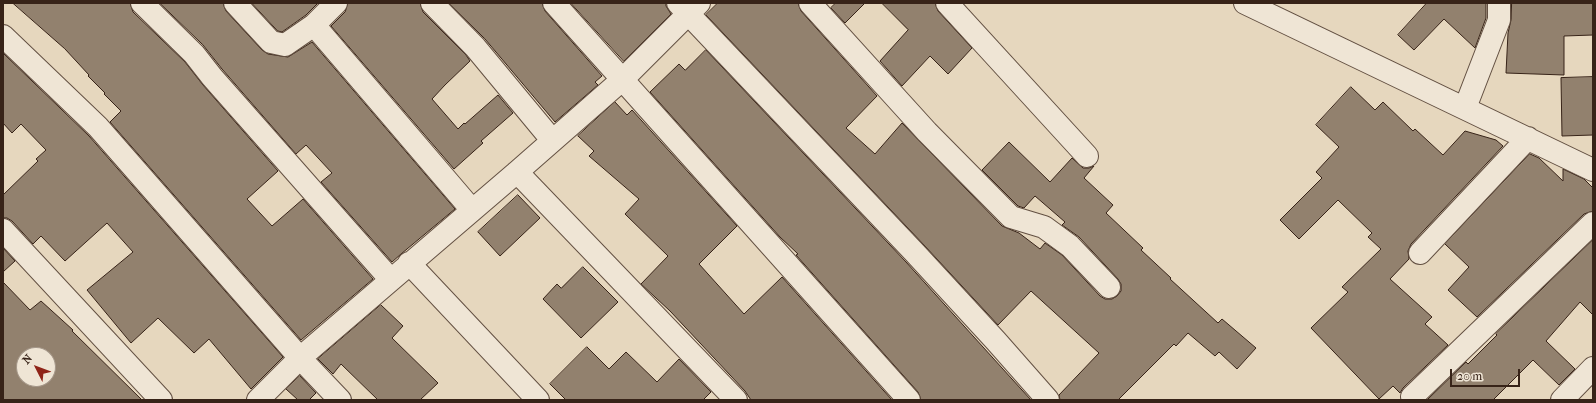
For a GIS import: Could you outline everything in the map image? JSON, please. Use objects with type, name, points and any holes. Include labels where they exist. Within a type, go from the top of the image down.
[{"type":"street","points":[[142,3],[194,54],[212,77],[391,280]]},
{"type":"street","points":[[235,3],[271,42],[285,45],[314,25],[336,3]]},
{"type":"street","points":[[432,3],[475,47],[552,140]]},
{"type":"street","points":[[554,3],[909,400]]},
{"type":"street","points":[[810,3],[927,132],[1011,217],[1044,227],[1070,246],[1109,287]]},
{"type":"street","points":[[947,3],[1087,156]]},
{"type":"street","points":[[1245,3],[1593,170]]},
{"type":"street","points":[[1465,108],[1499,20],[1499,3]]},
{"type":"street","points":[[258,400],[300,358],[518,172],[552,140],[623,79],[688,7],[996,341],[1048,400]]},
{"type":"street","points":[[314,25],[472,210]]},
{"type":"street","points":[[3,36],[98,128],[300,358],[340,400]]},
{"type":"street","points":[[1420,253],[1528,138]]},
{"type":"street","points":[[518,172],[736,400]]},
{"type":"street","points":[[1412,397],[1593,223]]},
{"type":"street","points":[[3,230],[161,400]]},
{"type":"street","points":[[410,263],[538,400]]},
{"type":"street","points":[[1562,400],[1593,368]]},
{"type":"building","points":[[13,3],[130,3],[133,12],[185,62],[203,85],[278,171],[247,199],[272,226],[303,199],[373,279],[301,340],[110,122],[121,111],[104,94],[105,93],[65,49]]},
{"type":"building","points":[[160,3],[223,3],[226,11],[262,50],[268,54],[288,57],[312,42],[455,209],[392,262],[321,182],[332,173],[306,145],[296,154],[203,45]]},
{"type":"building","points":[[252,3],[318,3],[306,15],[282,32],[278,31]]},
{"type":"building","points":[[348,3],[420,3],[423,12],[466,55],[470,61],[432,99],[458,129],[498,95],[513,113],[481,141],[483,143],[454,169],[331,26],[345,12]]},
{"type":"building","points":[[449,3],[542,3],[545,11],[602,76],[595,82],[598,85],[555,122],[485,39]]},
{"type":"building","points":[[571,3],[666,3],[666,6],[671,14],[624,61]]},
{"type":"building","points":[[718,3],[798,3],[801,11],[877,96],[846,128],[875,154],[902,123],[1002,226],[1019,233],[1040,249],[1045,243],[1062,255],[1100,296],[1105,299],[1112,299],[1121,291],[1121,284],[1118,279],[1079,237],[1062,225],[1065,222],[1035,196],[1024,208],[1018,206],[982,170],[1009,142],[1050,182],[1072,158],[1083,168],[1094,166],[1084,178],[1113,205],[1106,213],[1143,248],[1141,250],[1171,278],[1170,279],[1218,323],[1222,319],[1256,348],[1237,369],[1219,352],[1215,356],[1188,333],[1176,346],[1174,344],[1118,400],[1060,400],[1059,395],[1099,353],[1031,291],[998,325],[706,15]]},
{"type":"building","points":[[836,3],[865,3],[845,23],[831,8]]},
{"type":"building","points":[[882,3],[935,3],[938,11],[972,48],[948,74],[930,56],[902,86],[880,61],[908,30]]},
{"type":"building","points":[[1427,3],[1486,3],[1486,18],[1475,48],[1444,19],[1414,50],[1398,35]]},
{"type":"building","points":[[1512,3],[1593,3],[1593,35],[1564,36],[1564,75],[1506,73],[1508,33],[1511,20]]},
{"type":"building","points":[[706,50],[906,262],[1031,400],[921,400],[918,392],[796,255],[798,254],[780,237],[650,92],[679,64],[685,70]]},
{"type":"building","points":[[3,53],[89,136],[283,357],[251,389],[209,339],[194,353],[158,318],[131,343],[87,290],[133,252],[107,223],[65,261],[41,236],[33,244],[12,221],[7,218],[3,218],[3,195],[38,161],[36,159],[46,150],[21,124],[12,133],[3,123]]},
{"type":"building","points":[[1593,77],[1593,135],[1562,136],[1561,78]]},
{"type":"building","points":[[1351,87],[1375,110],[1383,102],[1413,131],[1415,129],[1443,155],[1465,131],[1496,140],[1503,146],[1411,244],[1408,251],[1409,259],[1390,279],[1432,317],[1425,324],[1448,345],[1403,388],[1400,393],[1393,386],[1379,399],[1311,328],[1348,292],[1342,287],[1381,249],[1368,237],[1372,233],[1338,200],[1299,239],[1280,220],[1322,178],[1316,172],[1339,147],[1316,125]]},
{"type":"building","points":[[615,102],[627,115],[632,110],[737,226],[699,264],[744,314],[782,277],[892,400],[751,400],[745,391],[670,311],[641,284],[668,256],[625,214],[639,199],[589,156],[594,151],[578,136]]},
{"type":"building","points":[[1530,154],[1539,158],[1563,181],[1563,169],[1584,179],[1593,188],[1593,211],[1584,214],[1477,317],[1448,290],[1469,267],[1445,244]]},
{"type":"building","points":[[518,195],[540,218],[500,256],[478,232]]},
{"type":"building","points":[[1593,240],[1593,315],[1580,302],[1546,341],[1575,369],[1559,385],[1533,360],[1493,400],[1427,400],[1466,362],[1468,364],[1497,335],[1496,334]]},
{"type":"building","points":[[3,248],[15,261],[3,272]]},
{"type":"building","points":[[583,267],[618,302],[581,338],[543,299],[557,284],[561,288]]},
{"type":"building","points":[[3,282],[30,310],[41,301],[73,330],[72,331],[142,400],[3,400]]},
{"type":"building","points":[[381,305],[403,326],[392,338],[438,383],[420,400],[378,400],[341,364],[333,374],[318,359]]},
{"type":"building","points":[[587,347],[609,369],[626,352],[657,382],[679,359],[711,392],[703,400],[566,400],[550,384]]},
{"type":"building","points":[[300,376],[316,393],[309,400],[298,400],[286,389]]}]
